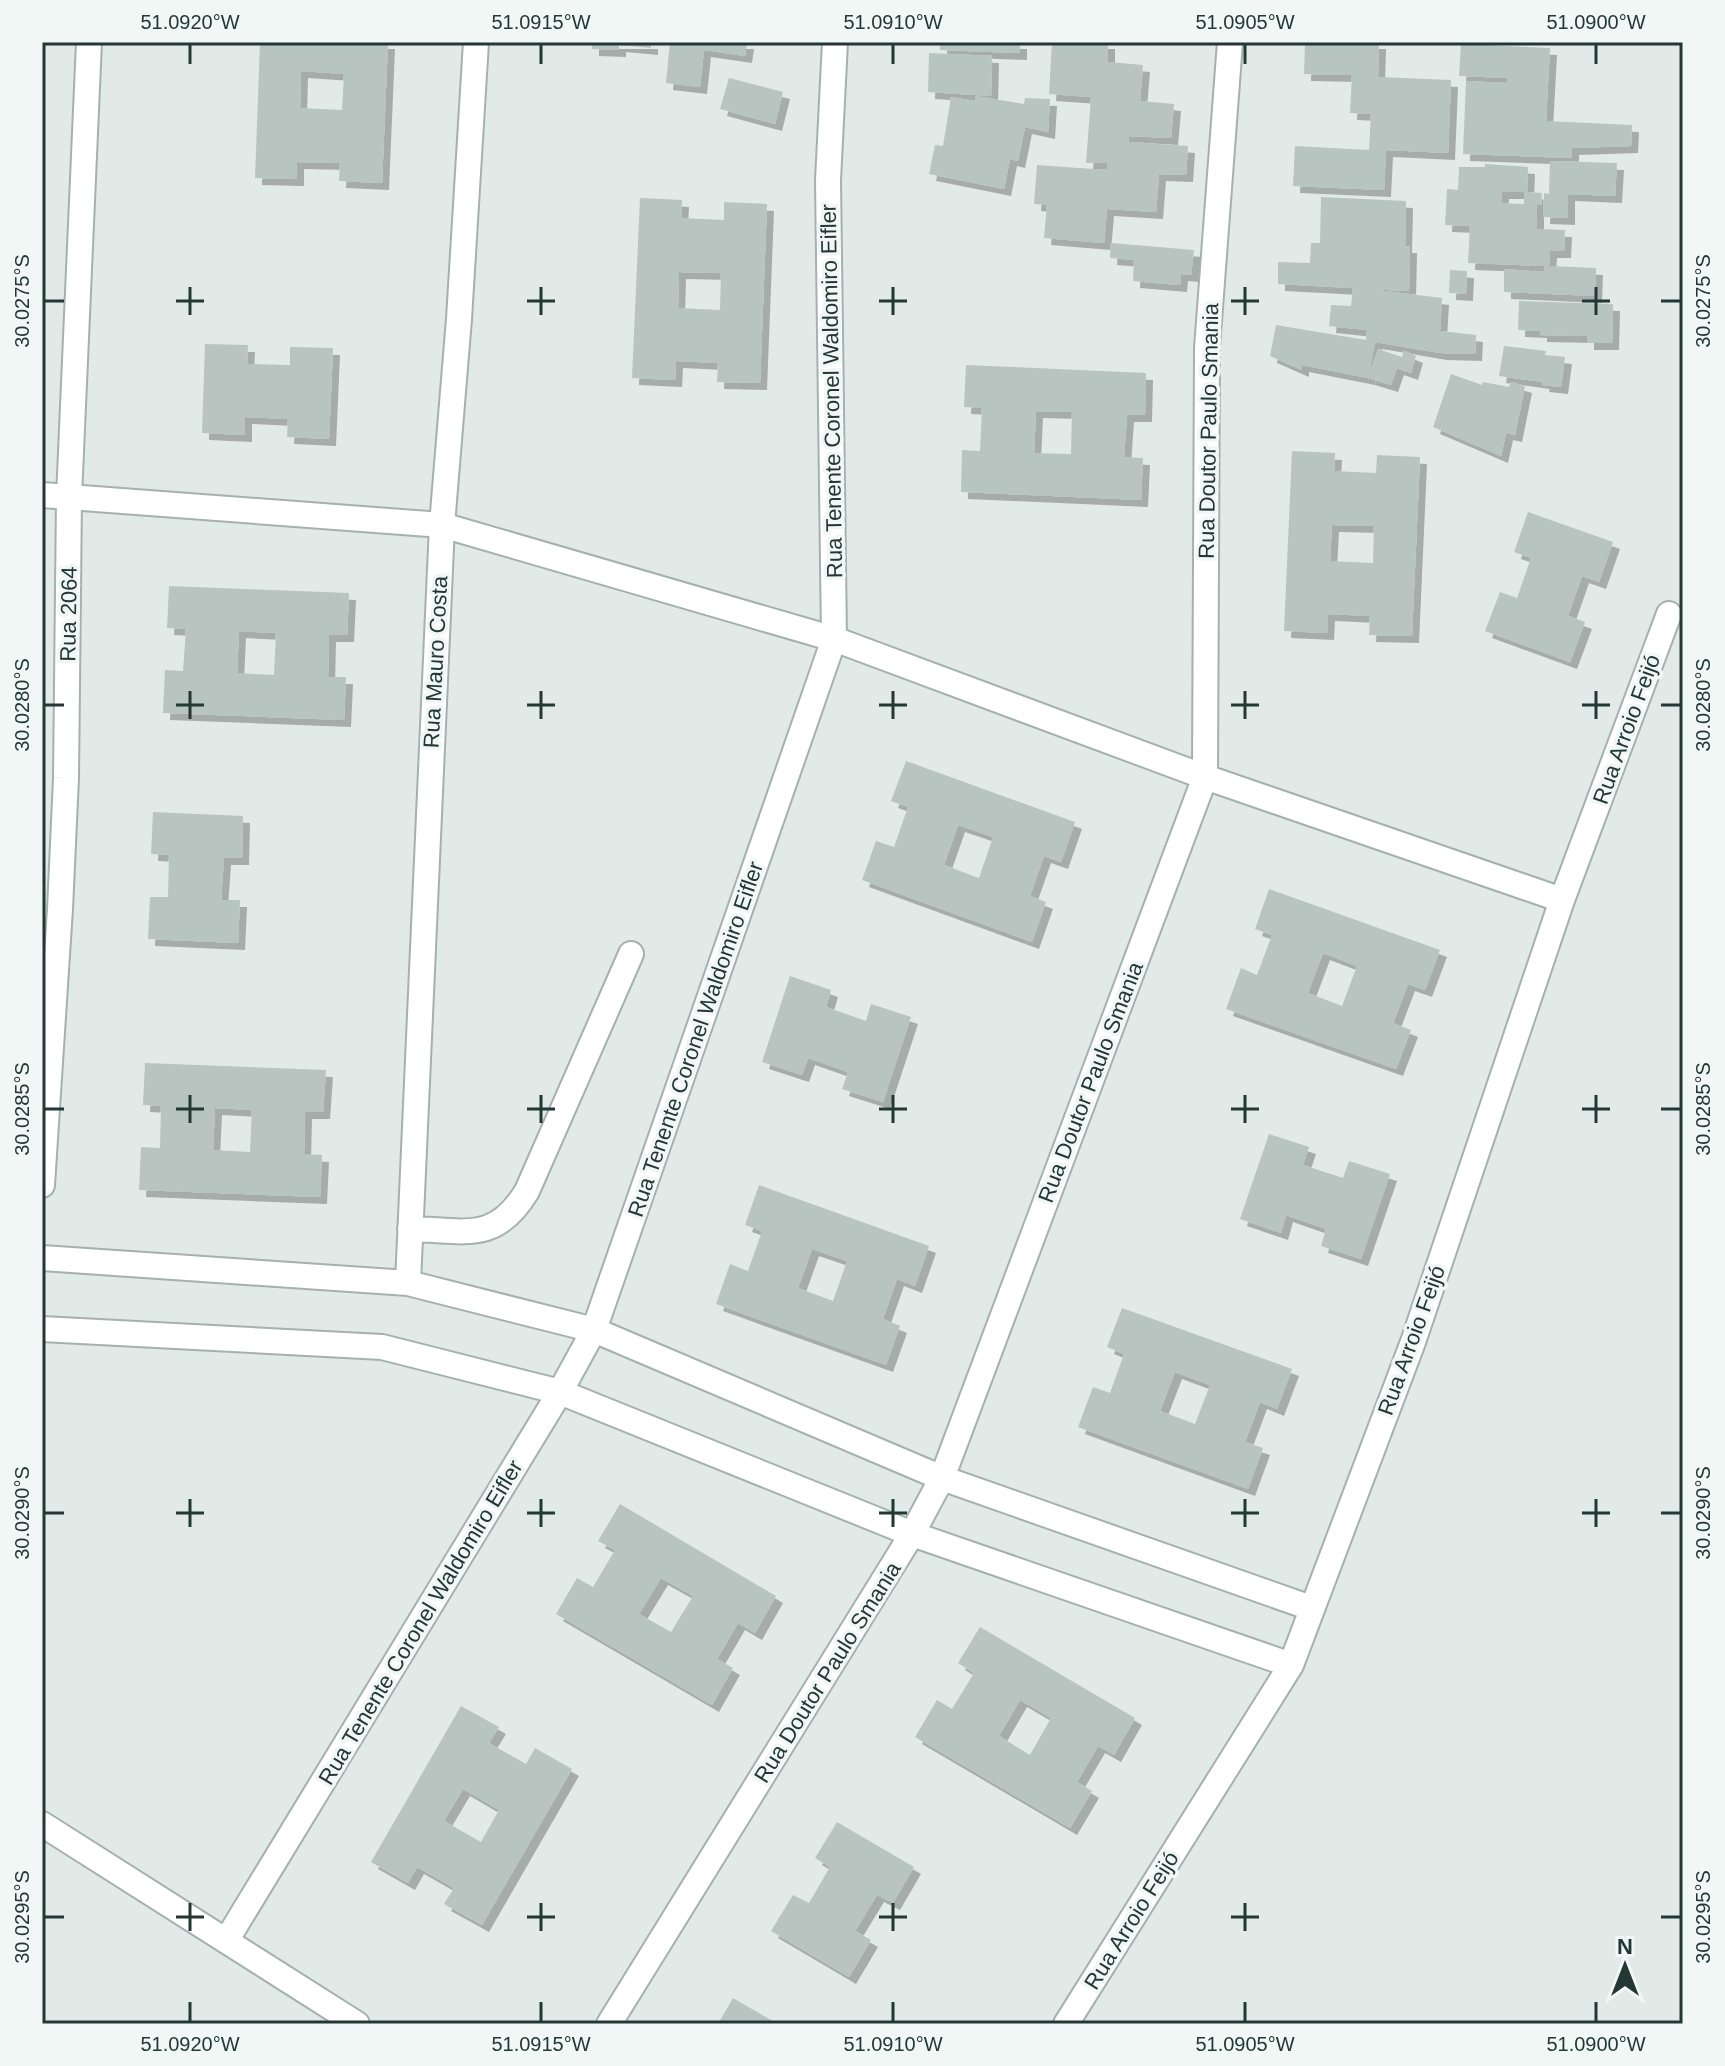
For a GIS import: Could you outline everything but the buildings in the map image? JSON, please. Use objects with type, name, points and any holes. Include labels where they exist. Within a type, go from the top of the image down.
[{"type":"street","name":"Rua 2064","points":[[42,1185],[66,778],[69,497],[89,42]]},
{"type":"street","name":"Rua Mauro Costa","points":[[408,1283],[442,525],[459,319],[476,42]]},
{"type":"street","name":"Rua Tenente Coronel Waldomiro Eifler","points":[[226,1941],[560,1392],[594,1330],[834,639],[828,180],[835,42]]},
{"type":"street","name":"Rua Doutor Paulo Smania","points":[[609,2024],[912,1534],[942,1478],[1205,777],[1207,348],[1230,42]]},
{"type":"street","points":[[42,495],[442,525],[834,639],[1205,777],[1562,900]]},
{"type":"street","name":"Rua Arroio Feijó","points":[[1066,2024],[1291,1665],[1413,1342],[1562,900],[1669,614]]},
{"type":"street","points":[[410,1229],[484,1230],[501,1224],[516,1209],[527,1191],[631,954]]},
{"type":"street","points":[[42,1258],[408,1283],[594,1330],[942,1478],[1311,1608]]},
{"type":"street","points":[[42,1329],[382,1347],[560,1392],[912,1534],[1291,1665]]},
{"type":"street","points":[[42,1824],[357,2024]]}]
